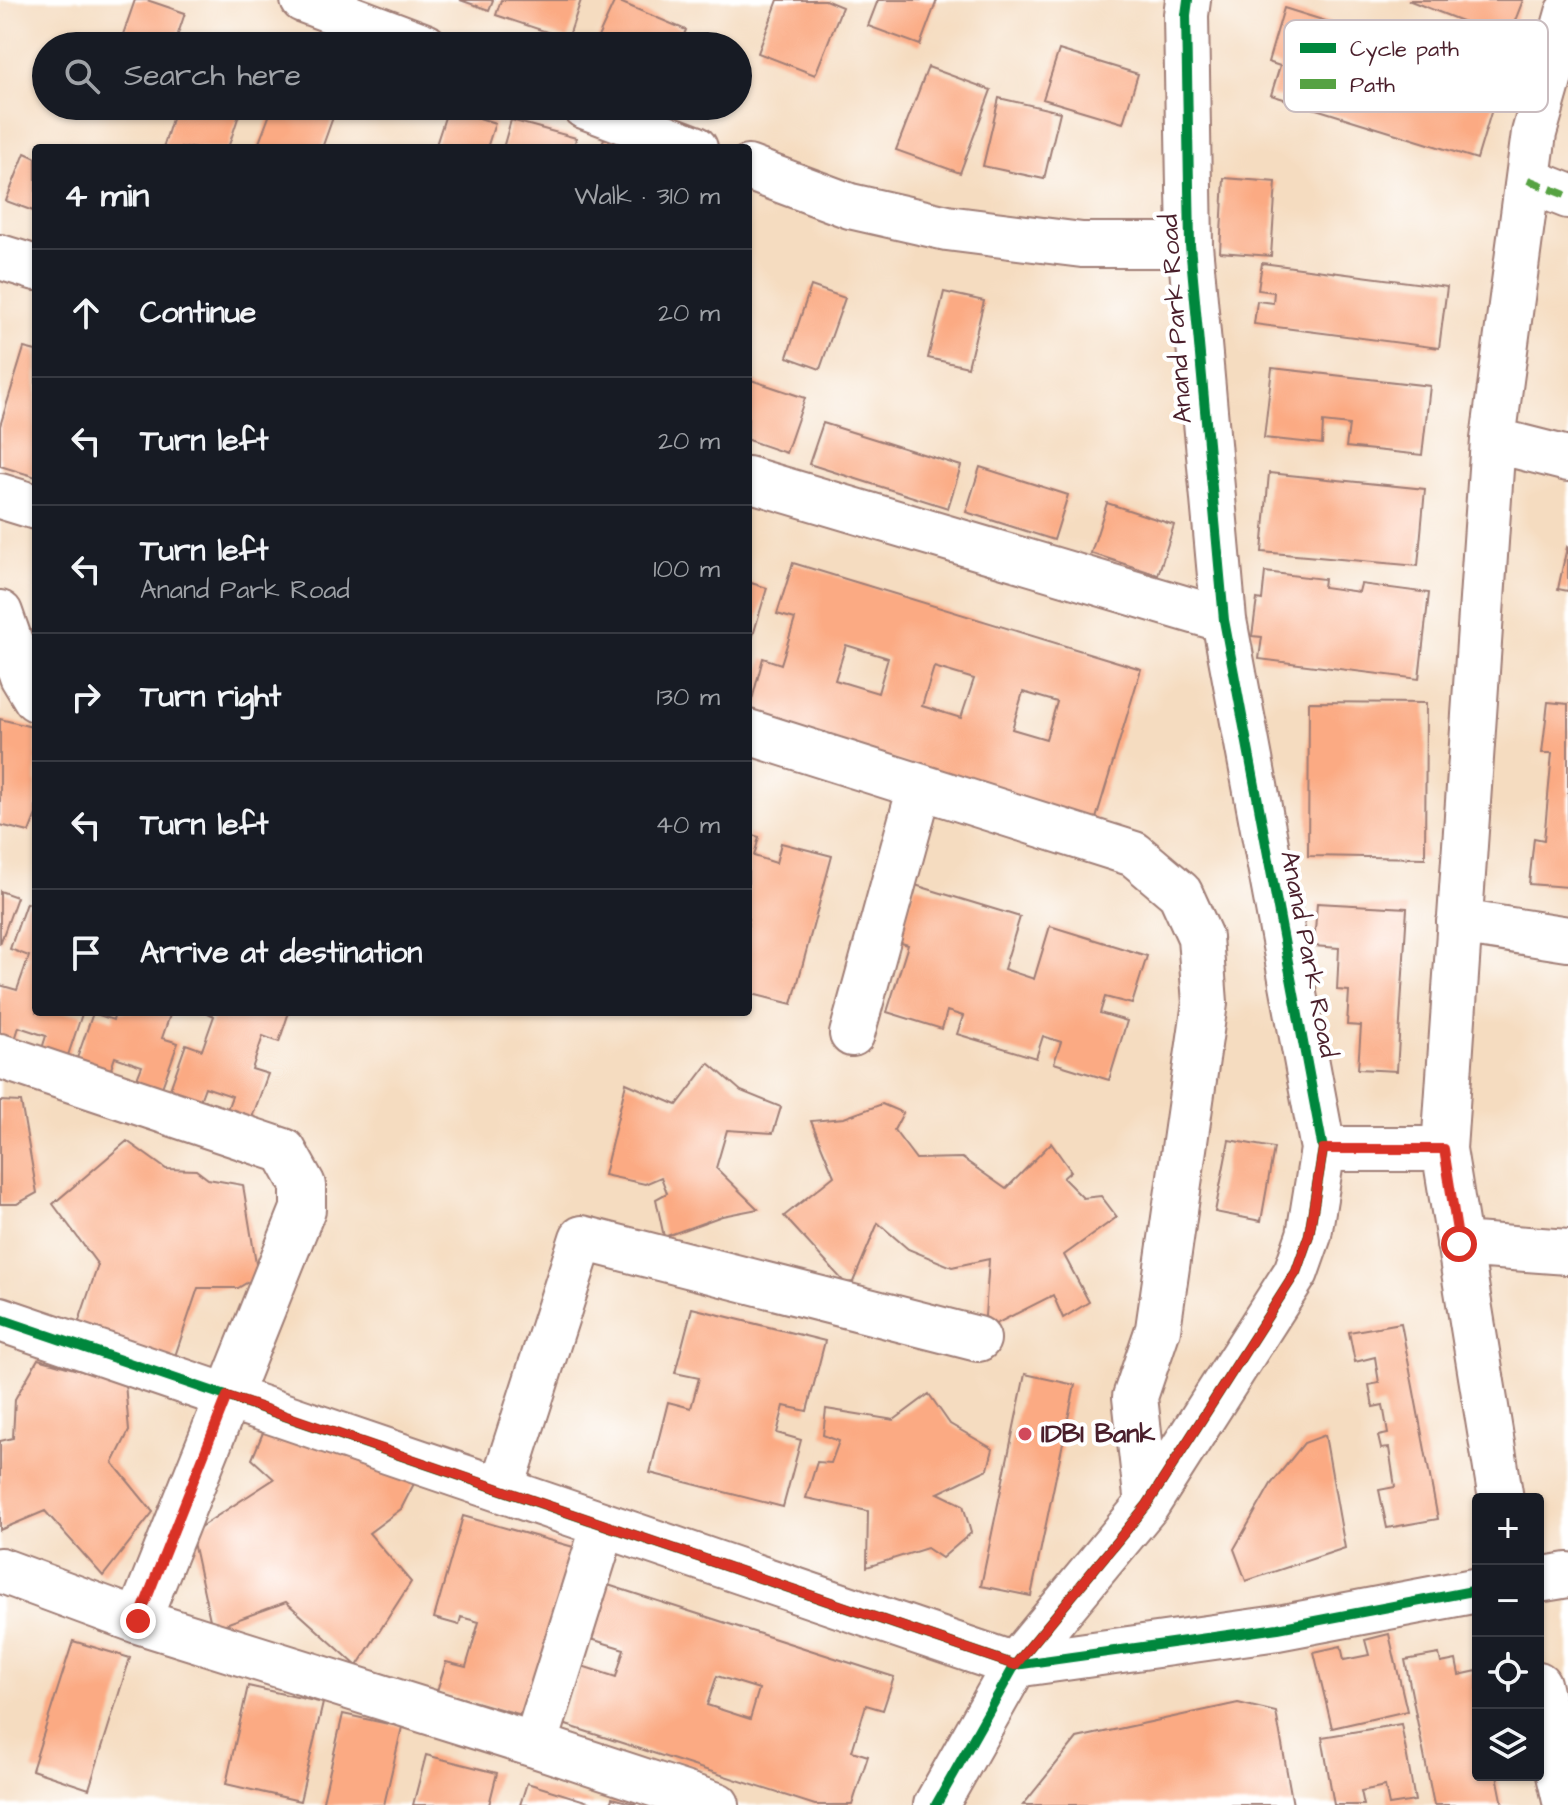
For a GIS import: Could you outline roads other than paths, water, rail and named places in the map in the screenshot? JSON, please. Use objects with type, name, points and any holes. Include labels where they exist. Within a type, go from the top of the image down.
[{"type":"street","points":[[303,0],[388,32]]},
{"type":"street","name":"Anand Park Road","points":[[936,1805],[1015,1665],[1147,1505],[1296,1272],[1309,1235],[1323,1149],[1224,620],[1190,245],[1188,0]]},
{"type":"street","points":[[1548,84],[1568,13]]},
{"type":"street","points":[[1500,1493],[1444,1149],[1493,440],[1534,133],[1540,112]]},
{"type":"street","points":[[621,120],[684,144]]},
{"type":"street","points":[[752,169],[850,206],[947,228],[1082,245],[1190,245]]},
{"type":"street","points":[[1528,180],[1568,196]]},
{"type":"street","points":[[0,257],[32,267]]},
{"type":"street","points":[[1493,440],[1568,459]]},
{"type":"street","points":[[752,480],[1224,620]]},
{"type":"street","points":[[0,496],[32,506]]},
{"type":"street","points":[[0,613],[19,687]]},
{"type":"street","points":[[752,733],[1134,854],[1180,893],[1200,937],[1205,1003],[1158,1329],[1135,1397],[1147,1505]]},
{"type":"street","points":[[852,1034],[920,787]]},
{"type":"street","points":[[1459,922],[1568,939]]},
{"type":"street","points":[[0,1056],[284,1151],[303,1185],[303,1209],[138,1621]]},
{"type":"street","points":[[1323,1149],[1444,1149]]},
{"type":"street","points":[[501,1490],[582,1238],[978,1339]]},
{"type":"street","points":[[1459,1244],[1568,1252]]},
{"type":"street","points":[[0,1319],[1015,1665],[1278,1628],[1472,1591]]},
{"type":"street","points":[[535,1745],[604,1525]]},
{"type":"street","points":[[0,1570],[138,1621],[717,1805]]},
{"type":"street","points":[[1544,1579],[1568,1575]]},
{"type":"street","points":[[1544,1709],[1565,1795]]},
{"type":"place","name":"IDBI Bank","points":[[1025,1434]]}]
